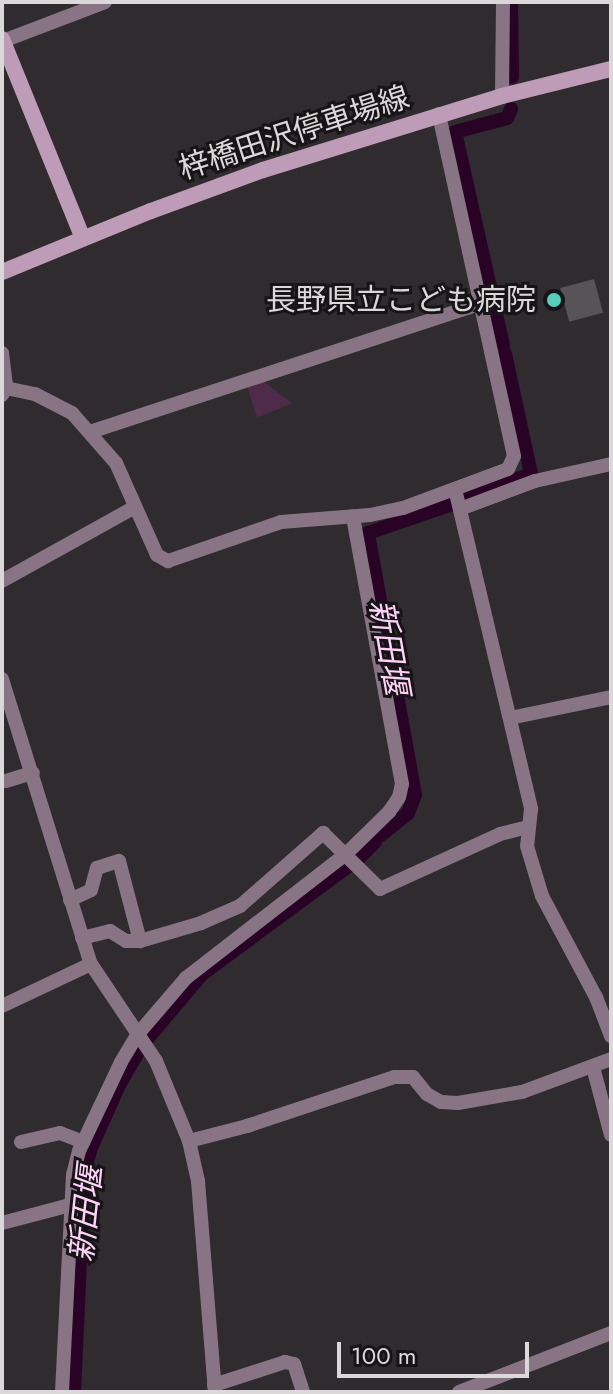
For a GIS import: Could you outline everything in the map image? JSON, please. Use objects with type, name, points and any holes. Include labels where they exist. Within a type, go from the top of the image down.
[{"type":"main road","points":[[2,40],[83,238]]},
{"type":"main road","name":"梓橋田沢停車場線","points":[[2,272],[263,170],[439,114],[611,69]]},
{"type":"street","points":[[2,40],[105,2]]},
{"type":"street","points":[[502,96],[503,2]]},
{"type":"street","points":[[2,353],[4,392],[35,394],[58,403],[90,432],[116,463],[157,555],[168,561],[281,522],[403,508],[508,469],[514,456],[439,114]]},
{"type":"street","points":[[90,432],[480,304]]},
{"type":"street","points":[[460,509],[535,481],[611,464]]},
{"type":"street","points":[[455,489],[531,809],[527,846],[542,896],[596,997],[611,1036]]},
{"type":"street","points":[[2,581],[135,507]]},
{"type":"street","points":[[62,1392],[73,1175],[83,1142],[138,1034],[206,960],[347,853],[389,812],[399,797],[402,784],[353,516]]},
{"type":"street","points":[[3,687],[33,773],[91,964],[156,1061],[189,1141],[198,1181],[215,1388],[285,1362],[294,1364],[303,1392]]},
{"type":"street","points":[[510,718],[611,697]]},
{"type":"street","points":[[6,781],[33,773]]},
{"type":"street","points":[[82,938],[110,931],[126,941],[140,941],[191,926],[240,906],[323,833],[347,853],[373,885],[389,888],[500,834],[529,827]]},
{"type":"street","points":[[70,900],[91,890],[97,868],[119,861],[140,941]]},
{"type":"street","points":[[2,1006],[91,964]]},
{"type":"street","points":[[189,1141],[247,1126],[394,1077],[413,1077],[427,1094],[441,1102],[458,1103],[522,1092],[611,1059]]},
{"type":"street","points":[[593,1067],[611,1135]]},
{"type":"street","points":[[21,1142],[60,1133],[83,1142]]},
{"type":"street","points":[[2,1223],[70,1205]]},
{"type":"street","points":[[459,1392],[494,1385],[611,1333]]},
{"type":"shaded area","points":[[263,381],[292,403],[257,418],[247,386]]},
{"type":"building","points":[[594,279],[603,313],[569,322],[560,288]]},
{"type":"waterway","name":"新田堰","points":[[511,2],[512,77]]},
{"type":"waterway","name":"新田堰","points":[[503,345],[455,132],[507,118],[511,109]]},
{"type":"waterway","name":"新田堰","points":[[465,499],[531,474],[505,354]]},
{"type":"waterway","name":"新田堰","points":[[381,835],[408,813],[415,795],[368,533],[452,504]]},
{"type":"waterway","name":"新田堰","points":[[360,857],[375,842]]},
{"type":"waterway","name":"新田堰","points":[[148,1038],[202,974],[350,865]]},
{"type":"waterway","name":"新田堰","points":[[74,1392],[84,1172],[91,1148],[119,1085],[141,1047]]},
{"type":"place","name":"長野県立こども病院","points":[[554,300]]}]
